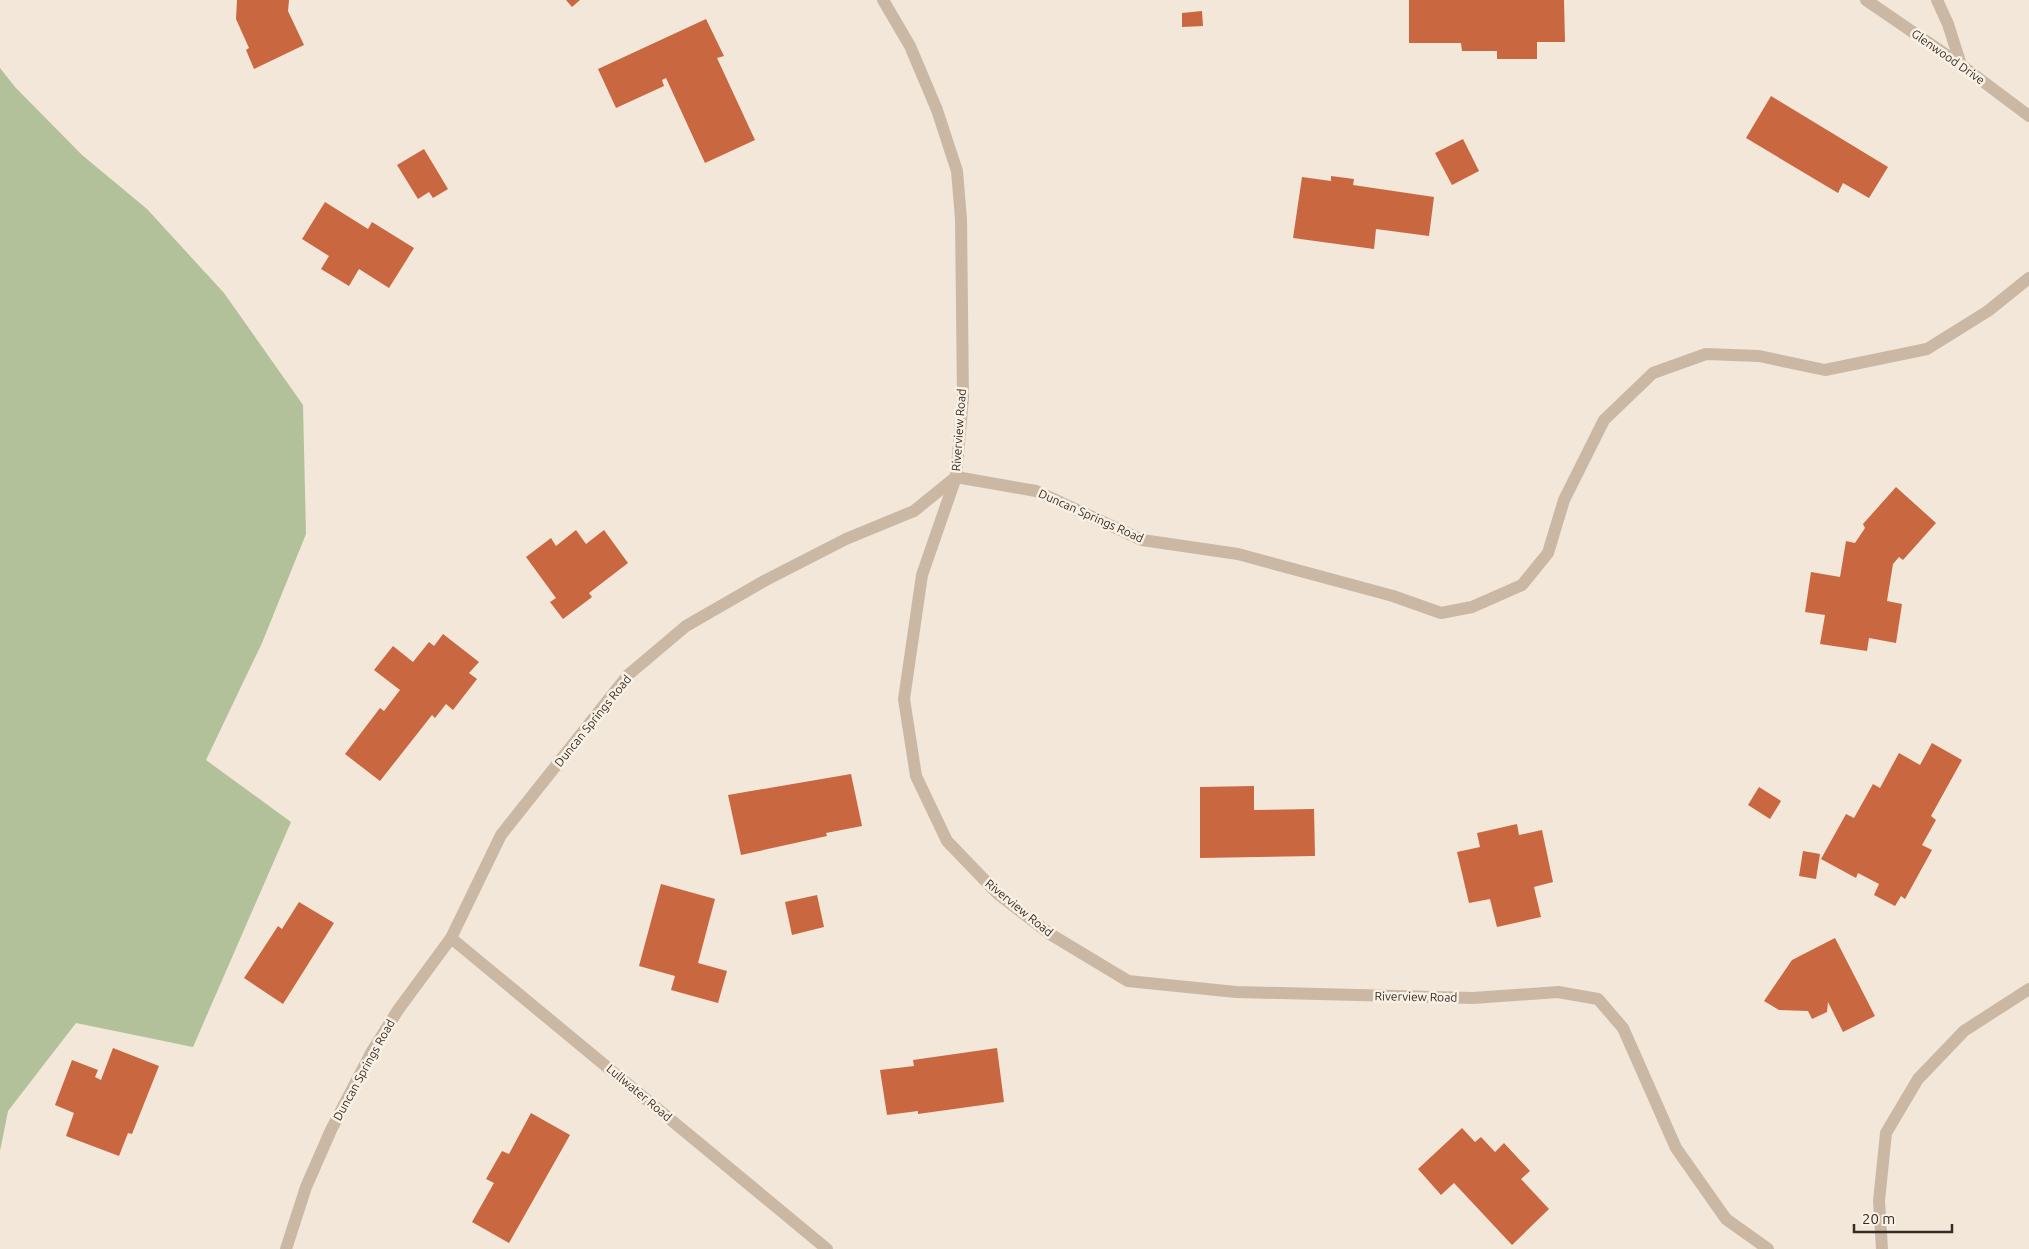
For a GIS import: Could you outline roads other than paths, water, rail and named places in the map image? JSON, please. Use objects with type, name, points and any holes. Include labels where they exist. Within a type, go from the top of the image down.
[{"type":"street","name":"Riverview Road","points":[[883,0],[910,46],[936,110],[957,171],[961,219],[960,304],[963,398],[956,477],[922,575],[904,699],[916,776],[947,841],[998,894],[1050,934],[1128,981],[1236,992],[1473,998],[1558,992],[1598,999],[1623,1028],[1676,1148],[1726,1219],[1768,1249]]},
{"type":"street","name":"Glenwood Drive","points":[[1866,0],[1961,65],[2029,116]]},
{"type":"street","points":[[1937,0],[1948,24],[1961,65]]},
{"type":"street","name":"Duncan Springs Road","points":[[286,1249],[306,1187],[331,1130],[371,1053],[398,1010],[451,938],[501,835],[628,675],[686,626],[766,580],[846,539],[914,511],[956,477],[1036,491],[1142,540],[1238,554],[1393,596],[1441,613],[1472,607],[1522,585],[1548,553],[1564,500],[1604,420],[1653,373],[1706,354],[1759,356],[1825,370],[1927,349],[1988,311],[2029,278]]},
{"type":"street","name":"Lullwater Road","points":[[451,938],[826,1249]]},
{"type":"street","points":[[1882,1249],[1879,1201],[1886,1133],[1918,1079],[1964,1031],[2029,989]]}]
